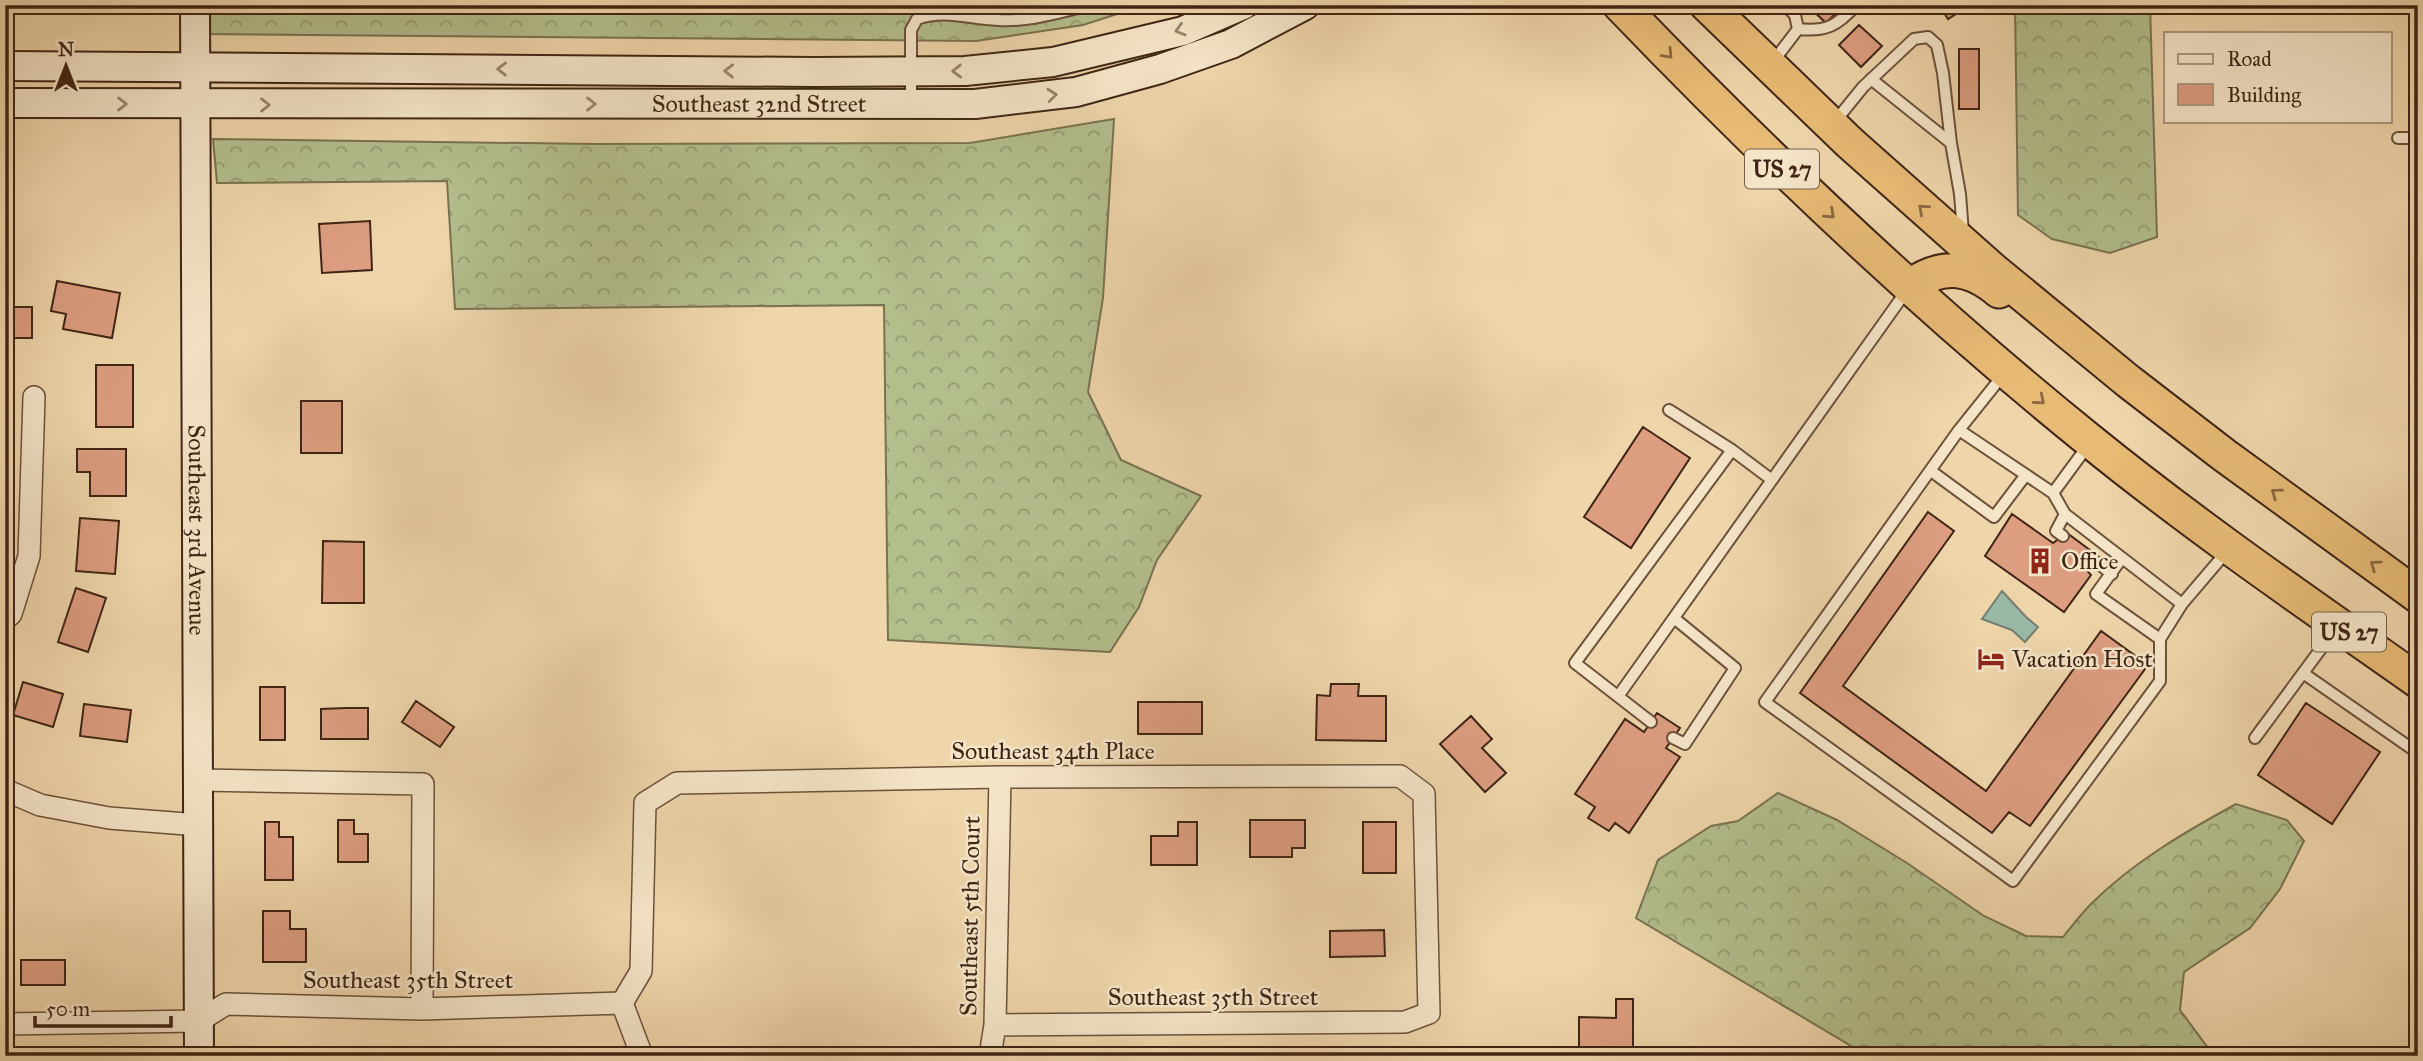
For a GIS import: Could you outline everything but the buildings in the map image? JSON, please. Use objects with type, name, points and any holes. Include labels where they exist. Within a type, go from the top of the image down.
[{"type":"highway","name":"US 27","points":[[1620,5],[1737,125],[1909,287],[2006,371],[2090,442],[2230,547],[2418,681]]},
{"type":"highway","name":"US 27","points":[[1707,5],[1832,126],[1964,244],[2092,351],[2224,455],[2413,582]]},
{"type":"highway","points":[[1909,287],[1924,276],[1943,270],[1964,271],[1992,286],[2041,327],[2092,351]]},
{"type":"main road","name":"Southeast 3rd Avenue","points":[[195,5],[199,1056]]},
{"type":"main road","name":"Southeast 32nd Street","points":[[5,103],[975,104],[1076,92],[1160,69],[1231,44],[1305,5]]},
{"type":"main road","name":"Southeast 32nd Street","points":[[5,66],[965,71],[1053,62],[1183,31],[1225,9]]},
{"type":"street","points":[[5,619],[11,614],[29,556],[34,397]]},
{"type":"street","name":"Southeast 34th Place","points":[[622,1003],[641,971],[645,803],[677,783],[1000,777],[1400,776],[1424,794],[1429,1013]]},
{"type":"street","name":"Southeast 5th Court","points":[[990,1056],[995,1025],[1000,777]]},
{"type":"street","points":[[198,780],[423,784],[422,1009]]},
{"type":"street","points":[[5,790],[40,805],[63,810],[109,818],[199,825]]},
{"type":"street","points":[[622,1003],[642,1056]]},
{"type":"street","name":"Southeast 35th Street","points":[[199,1021],[226,1004],[422,1009],[622,1003]]},
{"type":"street","name":"Southeast 35th Street","points":[[995,1025],[1405,1023],[1429,1013]]},
{"type":"street","points":[[5,1024],[199,1021]]},
{"type":"lane","points":[[911,104],[911,30],[917,19],[934,13],[999,21],[1031,18],[1090,5]]},
{"type":"lane","points":[[1769,67],[1798,29],[1795,15],[1785,5]]},
{"type":"lane","points":[[1798,29],[1818,31],[1838,23],[1857,5]]},
{"type":"lane","points":[[1832,126],[1871,79],[1914,39],[1928,37],[1937,45],[1960,194],[1964,244]]},
{"type":"lane","points":[[1871,79],[1951,143]]},
{"type":"lane","points":[[2398,138],[2418,138]]},
{"type":"lane","points":[[1619,695],[1909,287]]},
{"type":"lane","points":[[2006,371],[1959,430],[1765,702],[2013,881],[2160,681],[2160,639],[2182,604],[2230,547]]},
{"type":"lane","points":[[1669,410],[1732,450],[1772,480]]},
{"type":"lane","points":[[1959,430],[2053,493],[2065,514],[2182,604]]},
{"type":"lane","points":[[2053,493],[2090,442]]},
{"type":"lane","points":[[1651,722],[1575,663],[1732,450]]},
{"type":"lane","points":[[1931,471],[1994,517],[2025,476]]},
{"type":"lane","points":[[2063,536],[2056,531],[2065,514]]},
{"type":"lane","points":[[2088,556],[2112,574]]},
{"type":"lane","points":[[2122,558],[2096,594],[2160,639]]},
{"type":"lane","points":[[1673,738],[1685,744],[1735,668],[1674,618]]},
{"type":"lane","points":[[2255,738],[2339,625]]},
{"type":"lane","points":[[2303,673],[2418,753]]},
{"type":"green space","points":[[205,5],[986,5],[1000,16],[1008,5],[1145,5],[1083,25],[976,41],[206,34]]},
{"type":"green space","points":[[2015,5],[2150,5],[2157,237],[2110,253],[2052,239],[2018,215]]},
{"type":"green space","points":[[1114,119],[1103,298],[1088,392],[1121,460],[1201,496],[1157,560],[1139,607],[1110,652],[888,640],[884,305],[455,309],[447,181],[217,183],[213,139],[595,144],[970,143]]},
{"type":"green space","points":[[1778,793],[1837,820],[1907,863],[1984,916],[2026,936],[2063,937],[2091,904],[2142,861],[2236,804],[2287,820],[2304,841],[2280,889],[2250,928],[2184,972],[2180,1010],[2214,1056],[1868,1056],[1636,918],[1658,860],[1711,826],[1738,821]]},
{"type":"shaded area","points":[[2002,591],[2038,627],[2025,642],[2012,630],[1982,619]]},
{"type":"place","name":"Office","points":[[2040,561]]},
{"type":"place","name":"Vacation Host","points":[[1991,659]]}]
